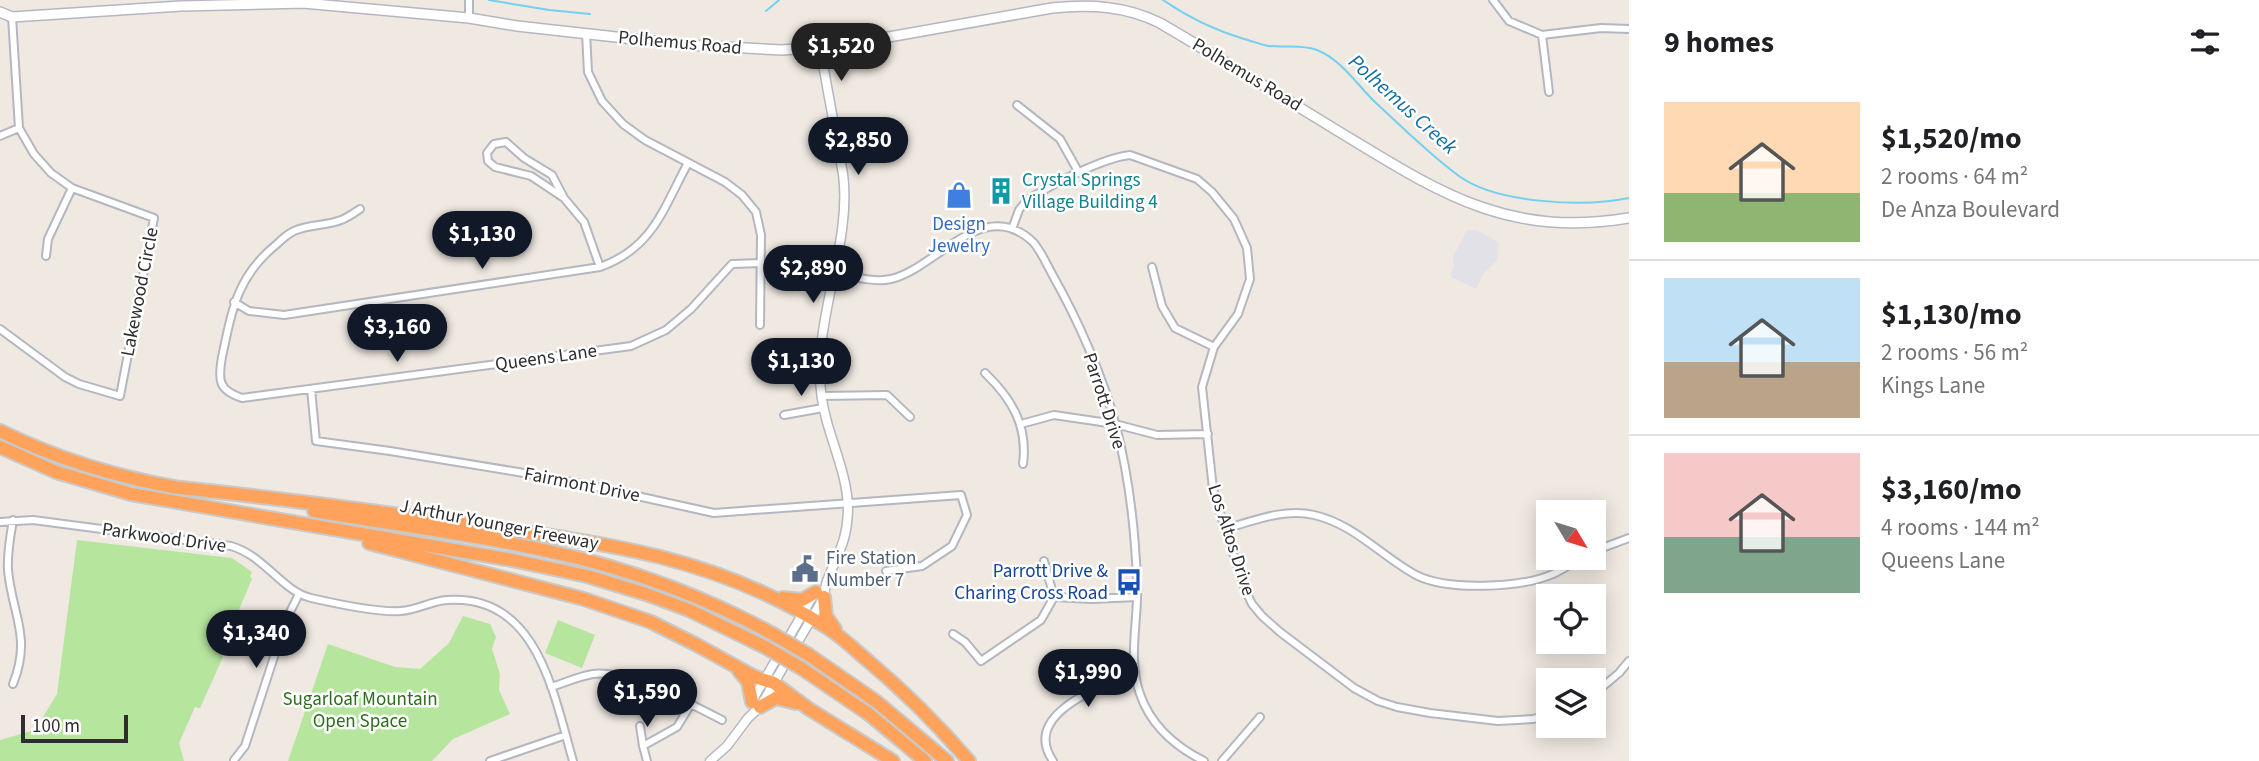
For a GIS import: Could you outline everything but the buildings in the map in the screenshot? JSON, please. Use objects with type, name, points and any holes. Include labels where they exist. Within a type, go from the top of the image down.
[{"type":"highway","name":"J Arthur Younger Freeway","points":[[0,428],[40,449],[105,472],[172,487],[568,556],[628,572],[729,612],[809,655],[877,702],[947,761]]},
{"type":"highway","name":"J Arthur Younger Freeway","points":[[0,447],[71,477],[146,497],[512,560],[587,576],[646,594],[689,610],[801,668],[858,706],[925,761]]},
{"type":"highway","points":[[0,456],[71,477]]},
{"type":"highway","points":[[172,487],[294,500],[618,546],[706,569],[762,592],[828,628],[915,703],[969,761]]},
{"type":"highway","points":[[299,523],[598,603],[663,628],[769,682],[893,761]]},
{"type":"highway","points":[[762,592],[799,600],[820,594],[826,616],[844,640]]},
{"type":"highway","points":[[731,664],[747,680],[756,705],[779,698],[809,709]]},
{"type":"main road","name":"Polhemus Road","points":[[12,17],[224,2],[321,4],[469,18],[725,48],[782,50],[820,48],[1066,3],[1097,6],[1124,10],[1160,23],[1415,177],[1464,202],[1502,214],[1541,221],[1584,223],[1629,219]]},
{"type":"main road","points":[[0,12],[12,17]]},
{"type":"main road","points":[[0,23],[12,17]]},
{"type":"street","points":[[469,0],[469,18]]},
{"type":"street","points":[[1493,0],[1508,21],[1542,35],[1601,28],[1629,29]]},
{"type":"street","name":"Lakewood Circle","points":[[0,329],[65,377],[120,396],[154,218],[72,188],[44,166],[19,128],[12,17]]},
{"type":"street","points":[[586,33],[588,72],[602,101],[624,124],[645,140],[725,182],[743,195],[756,212],[761,235],[760,325]]},
{"type":"street","points":[[1542,35],[1549,92]]},
{"type":"street","points":[[710,761],[727,746],[756,705],[827,583],[844,542],[847,502],[823,408],[820,351],[843,218],[844,183],[820,48]]},
{"type":"street","points":[[1017,105],[1060,139],[1079,173]]},
{"type":"street","points":[[0,136],[19,128]]},
{"type":"street","points":[[564,198],[531,176],[495,167],[488,161],[487,153],[494,144],[506,142],[524,158],[552,175],[564,198],[584,222],[600,267]]},
{"type":"street","name":"Los Altos Drive","points":[[1012,229],[1018,210],[1027,200],[1102,161],[1118,156],[1130,155],[1197,179],[1212,192],[1234,219],[1247,248],[1250,278],[1238,314],[1214,346],[1202,387],[1211,476],[1225,529],[1252,604],[1262,616],[1366,695],[1396,707],[1515,721],[1536,717]]},
{"type":"street","points":[[234,302],[249,311],[284,315],[600,267],[618,260],[641,244],[655,225],[688,163]]},
{"type":"street","points":[[46,256],[48,239],[72,188]]},
{"type":"street","name":"Queens Lane","points":[[360,209],[341,220],[315,224],[291,232],[263,255],[251,269],[234,302],[219,374],[224,389],[230,394],[242,398],[631,346],[666,331],[691,309],[732,264],[761,263]]},
{"type":"street","points":[[834,272],[875,280],[892,279],[978,230],[992,227],[1012,229]]},
{"type":"street","name":"Parrott Drive","points":[[1012,229],[1035,245],[1065,298],[1103,385],[1115,424],[1129,487],[1135,544],[1137,597],[1134,672],[1140,695],[1161,731],[1177,745],[1205,761]]},
{"type":"street","points":[[1152,267],[1162,306],[1175,328],[1214,346]]},
{"type":"street","points":[[985,373],[998,385],[1021,424],[1024,437],[1023,464]]},
{"type":"street","name":"Fairmont Drive","points":[[312,389],[316,441],[518,472],[714,513],[961,495],[967,515],[952,546],[922,566],[886,571]]},
{"type":"street","points":[[821,396],[887,395],[910,417]]},
{"type":"street","points":[[784,415],[823,408]]},
{"type":"street","points":[[1021,424],[1054,415],[1115,424],[1157,435],[1208,434]]},
{"type":"street","points":[[1225,529],[1282,513],[1313,514],[1345,526],[1417,575],[1450,586],[1499,586],[1550,575],[1559,570]]},
{"type":"street","points":[[12,684],[20,661],[22,639],[8,571],[8,547],[13,520]]},
{"type":"street","name":"Parkwood Drive","points":[[0,522],[33,520],[231,546],[257,558],[299,594],[307,597],[389,611],[405,611],[447,600],[473,602],[488,607],[508,617],[527,635],[536,649],[551,687],[573,761]]},
{"type":"street","points":[[1606,547],[1629,538]]},
{"type":"street","points":[[953,634],[965,642],[981,660],[1041,620],[1054,597],[1044,561]]},
{"type":"street","points":[[234,760],[245,746],[286,620],[299,594]]},
{"type":"street","points":[[1054,597],[1137,597]]},
{"type":"street","points":[[1606,684],[1629,661]]},
{"type":"street","points":[[1053,761],[1046,743],[1047,731],[1060,710],[1070,702],[1134,672]]},
{"type":"street","points":[[551,687],[583,676],[605,673],[663,691],[722,720]]},
{"type":"street","points":[[643,746],[677,727],[691,704]]},
{"type":"street","points":[[1222,761],[1260,718]]},
{"type":"street","points":[[640,726],[647,761]]},
{"type":"street","points":[[490,761],[566,735]]},
{"type":"shaded area","points":[[1467,230],[1476,230],[1499,242],[1497,260],[1483,274],[1476,289],[1451,277],[1453,257]]},
{"type":"green space","points":[[77,540],[232,558],[252,572],[252,579],[238,612],[240,619],[200,708],[195,707],[179,743],[184,761],[0,761],[0,740],[35,730],[57,694]]},
{"type":"green space","name":"Sugarloaf Mountain Open Space","points":[[463,616],[490,624],[496,637],[492,649],[500,674],[499,690],[510,714],[453,739],[432,761],[288,761],[328,644],[395,667],[420,669],[449,643]]},
{"type":"green space","points":[[558,620],[595,635],[582,668],[545,653]]},
{"type":"waterway","name":"Polhemus Creek","points":[[489,0],[590,14]]},
{"type":"waterway","name":"Polhemus Creek","points":[[766,11],[779,0]]},
{"type":"waterway","name":"Polhemus Creek","points":[[1163,0],[1202,23],[1233,35],[1266,45],[1305,47],[1326,54],[1342,66],[1376,103],[1427,150],[1459,176],[1475,185],[1495,193],[1542,201],[1589,202],[1629,198]]},
{"type":"place","name":"Crystal Springs Village Building 4","points":[[1001,191]]},
{"type":"place","name":"Design Jewelry","points":[[959,195]]},
{"type":"place","name":"Fire Station Number 7","points":[[805,569]]},
{"type":"place","name":"Parrott Drive & Charing Cross Road","points":[[1129,582]]}]
